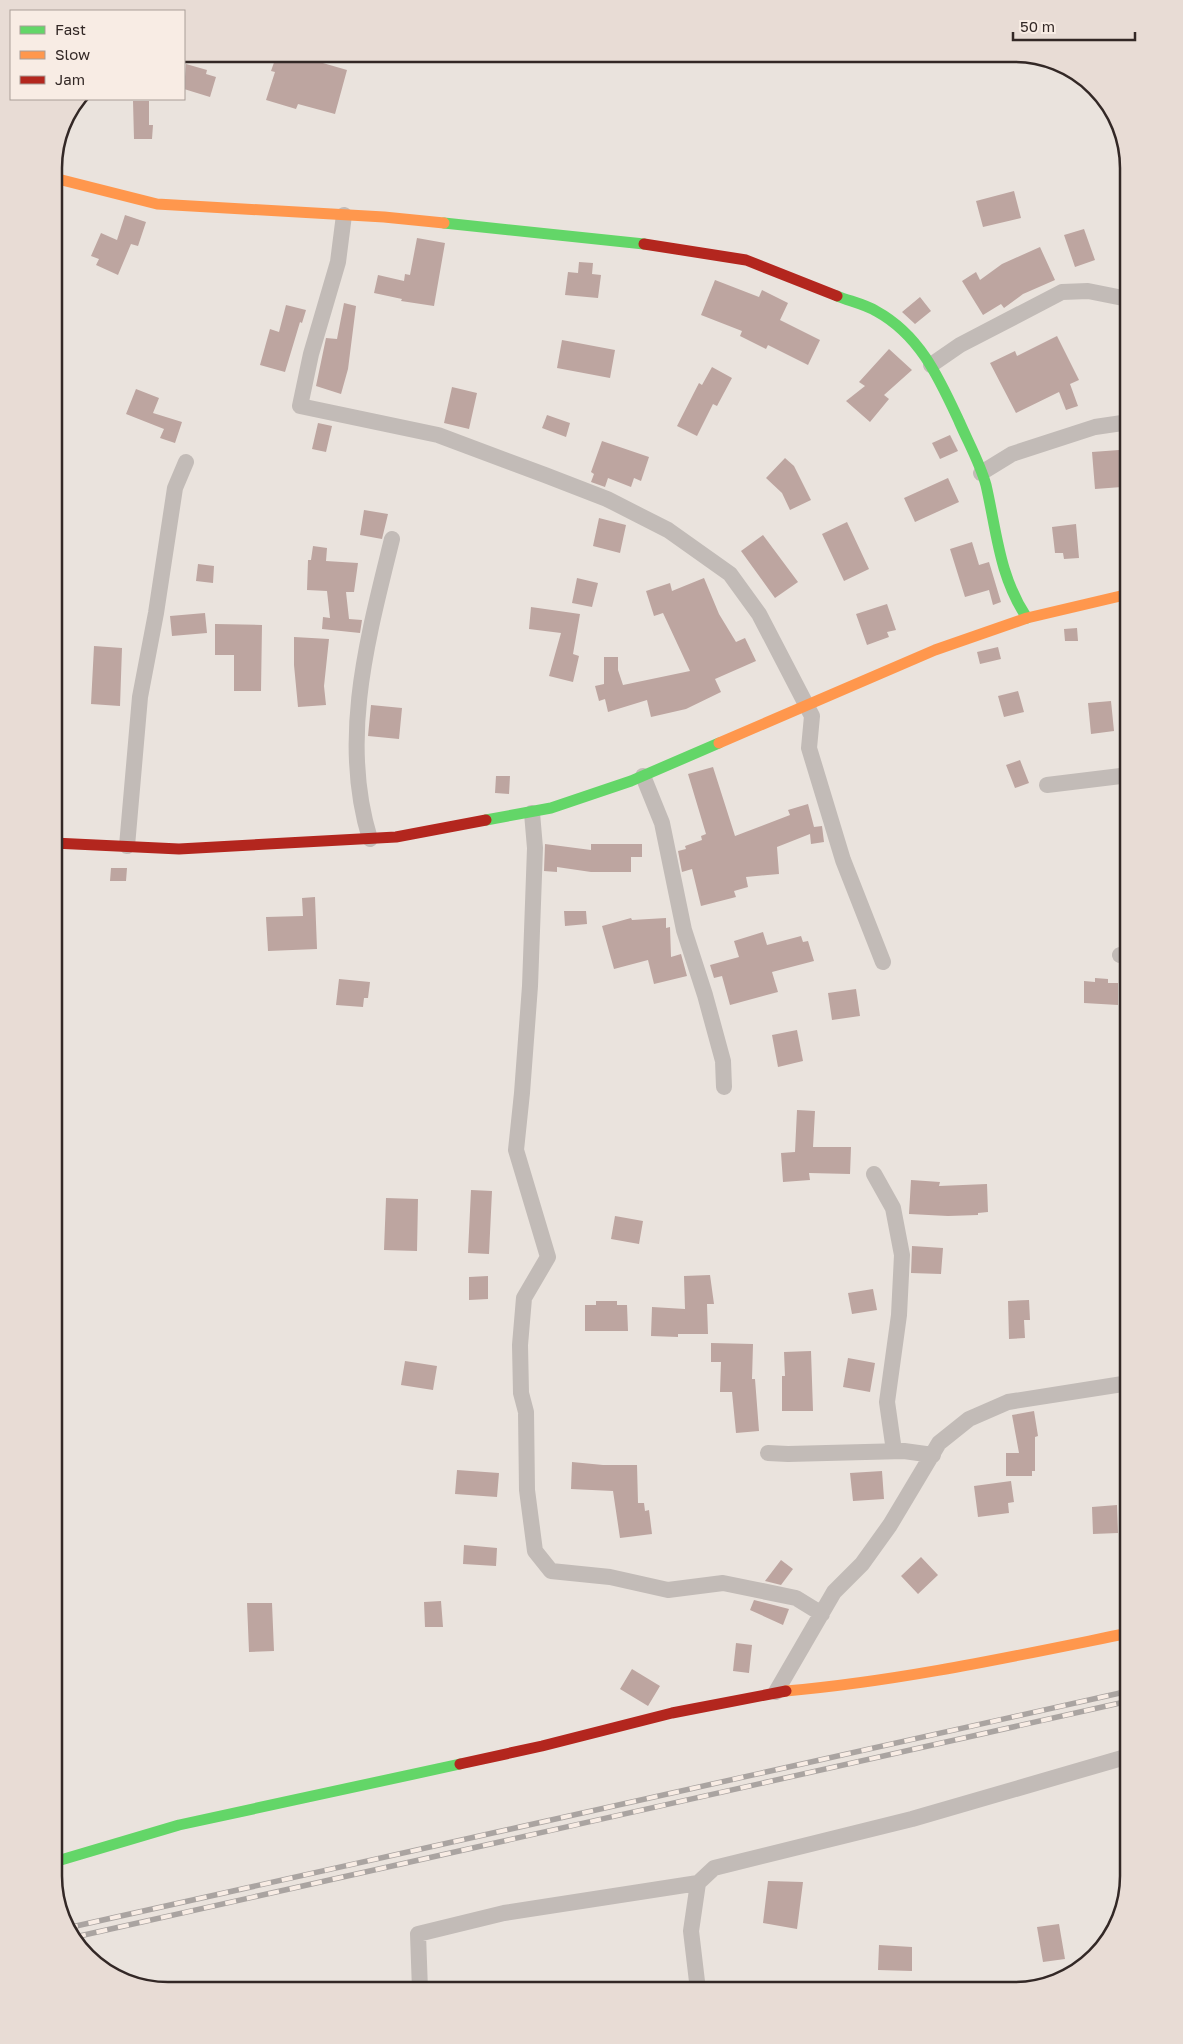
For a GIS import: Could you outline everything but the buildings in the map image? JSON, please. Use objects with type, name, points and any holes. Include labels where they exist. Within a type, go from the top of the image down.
[{"type":"street","points":[[63,180],[157,204],[344,215],[654,245],[746,260],[876,311],[907,334],[924,353],[931,365],[981,473],[1005,575],[1013,597],[1027,618]]},
{"type":"street","points":[[344,215],[338,262],[311,354],[300,406],[438,435],[607,500],[668,530],[730,574],[759,614],[812,716],[810,748],[812,758],[843,860],[883,962]]},
{"type":"street","points":[[931,365],[960,345],[1062,292],[1088,291],[1120,297]]},
{"type":"street","points":[[981,473],[1012,454],[1095,427],[1120,423]]},
{"type":"street","points":[[127,846],[140,697],[156,613],[175,488],[186,462]]},
{"type":"street","points":[[370,839],[361,810],[356,761],[360,678],[392,539]]},
{"type":"street","points":[[63,843],[179,849],[370,839],[430,832],[532,813],[585,798],[643,776],[935,650],[1027,618],[1120,596]]},
{"type":"street","points":[[643,776],[662,823],[684,930],[706,995],[722,1061],[724,1087]]},
{"type":"street","points":[[1047,785],[1120,776]]},
{"type":"street","points":[[532,813],[535,848],[530,986],[516,1150],[548,1257],[524,1298],[520,1345],[521,1392],[526,1412],[528,1490],[535,1551],[551,1571],[610,1578],[668,1590],[723,1583],[796,1598],[822,1614]]},
{"type":"street","points":[[874,1174],[893,1208],[902,1255],[898,1315],[887,1402],[894,1451]]},
{"type":"street","points":[[776,1692],[834,1592],[862,1564],[890,1525],[939,1443],[969,1419],[1008,1402],[1120,1384]]},
{"type":"street","points":[[768,1453],[894,1451],[932,1455]]},
{"type":"street","points":[[62,1860],[179,1825],[542,1746],[672,1713],[776,1692],[842,1686],[1120,1635]]},
{"type":"street","points":[[420,1981],[418,1934],[504,1913],[698,1883],[714,1868],[912,1820],[1120,1759]]},
{"type":"street","points":[[697,1982],[692,1931],[698,1883]]},
{"type":"railway","points":[[75,1926],[1120,1693]]},
{"type":"railway","points":[[81,1936],[1120,1703]]},
{"type":"traffic: fast","points":[[444,223],[644,244]]},
{"type":"traffic: fast","points":[[837,296],[862,304],[891,321],[905,332],[936,374],[981,469],[1000,554],[1010,586],[1027,618]]},
{"type":"traffic: fast","points":[[486,820],[551,808],[631,781],[719,743]]},
{"type":"traffic: fast","points":[[62,1860],[179,1825],[460,1764]]},
{"type":"traffic: slow","points":[[63,180],[157,204],[384,217],[444,223]]},
{"type":"traffic: slow","points":[[719,743],[935,650],[1027,618],[1120,596]]},
{"type":"traffic: slow","points":[[786,1691],[829,1687],[915,1674],[1120,1635]]},
{"type":"traffic: jam","points":[[644,244],[746,260],[837,296]]},
{"type":"traffic: jam","points":[[63,843],[179,849],[396,837],[486,820]]},
{"type":"traffic: jam","points":[[460,1764],[542,1746],[672,1713],[786,1691]]}]
